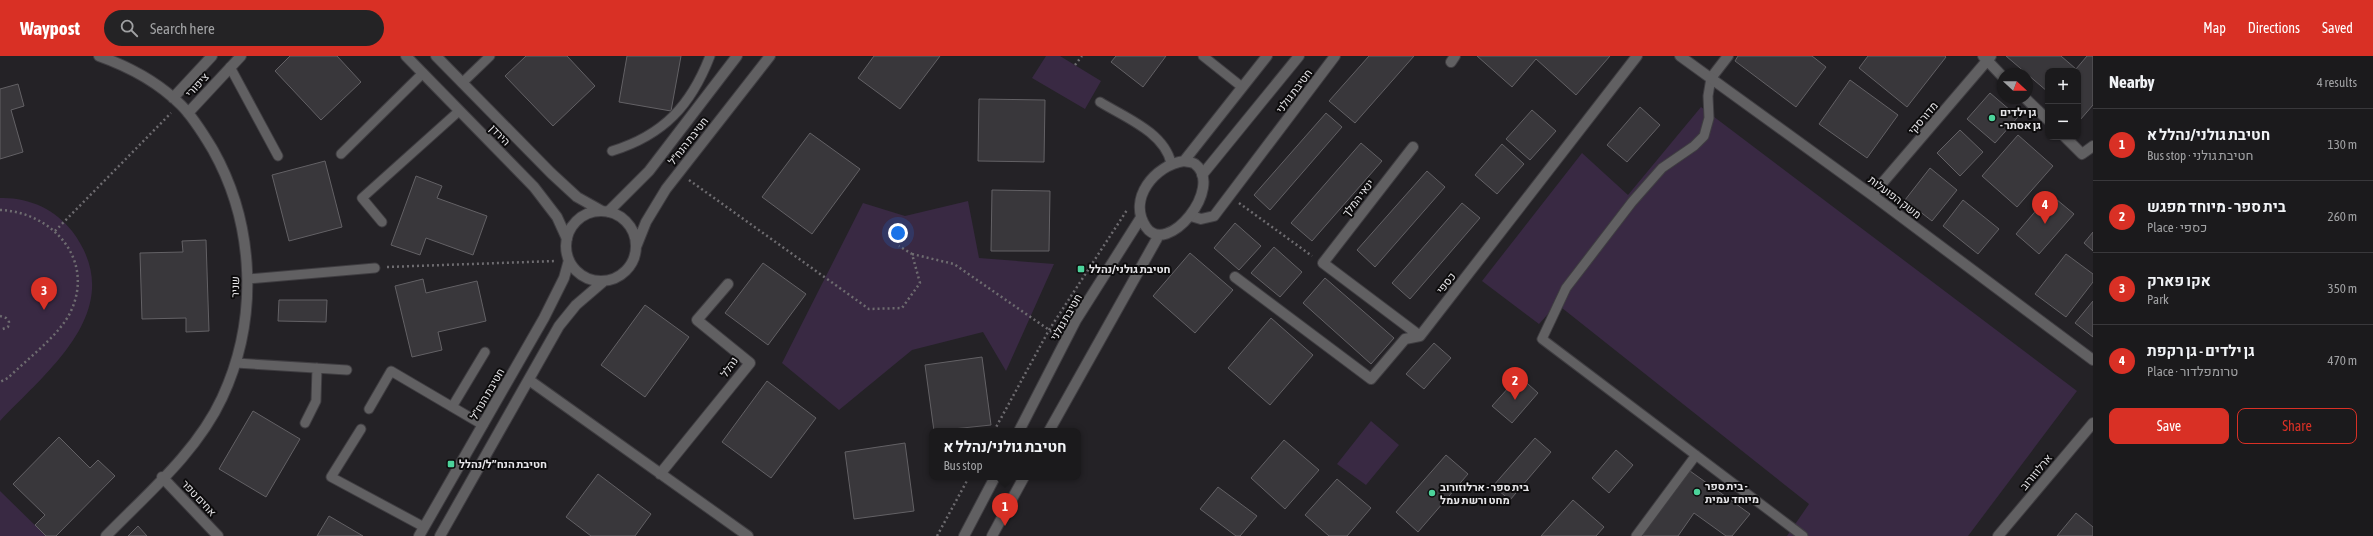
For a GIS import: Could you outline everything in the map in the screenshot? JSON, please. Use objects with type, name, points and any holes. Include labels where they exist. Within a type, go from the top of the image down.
[{"type":"street","name":"שניר","points":[[99,56],[124,65],[156,84],[188,113],[204,134],[222,166],[235,202],[244,240],[248,279],[246,319],[236,363],[222,398],[200,435],[106,536]]},
{"type":"street","name":"ציפורי","points":[[176,101],[212,56]]},
{"type":"street","name":"ציפורי","points":[[188,113],[241,56]]},
{"type":"street","name":"הירדן","points":[[406,56],[534,187],[557,217],[566,239]]},
{"type":"street","name":"הירדן","points":[[436,56],[577,197],[605,211]]},
{"type":"street","name":"חטיבת הנח״ל","points":[[605,211],[649,171],[737,56]]},
{"type":"street","name":"חטיבת הנח״ל","points":[[636,247],[646,222],[679,173],[770,56]]},
{"type":"street","points":[[1184,161],[1267,56]]},
{"type":"street","name":"חטיבת גולני","points":[[1202,175],[1299,56]]},
{"type":"street","name":"חטיבת גולני","points":[[1191,216],[1201,219],[1214,216],[1335,56]]},
{"type":"street","name":"כספי","points":[[1420,336],[1637,56]]},
{"type":"street","name":"משק הפועלות","points":[[1680,56],[2093,360]]},
{"type":"street","points":[[1711,78],[1728,56]]},
{"type":"street","points":[[1987,58],[1997,70]]},
{"type":"street","name":"מדורסקי","points":[[1872,196],[1987,58]]},
{"type":"street","points":[[2031,104],[2045,117]]},
{"type":"street","points":[[2068,140],[2082,154],[2093,146]]},
{"type":"street","name":"ינאי המלך","points":[[1323,263],[1413,147]]},
{"type":"street","points":[[1184,161],[1195,164],[1202,175],[1201,194],[1191,216],[1170,232],[1159,235],[1147,230],[1140,218],[1139,203],[1143,192],[1157,172],[1171,163],[1184,161]]},
{"type":"street","points":[[605,211],[618,216],[627,222],[633,232],[636,247],[628,268],[615,278],[594,280],[583,276],[569,260],[566,239],[571,228],[582,216],[605,211]]},
{"type":"street","name":"חטיבת גולני","points":[[1021,428],[1065,341],[1140,218]]},
{"type":"street","points":[[1051,428],[1159,235]]},
{"type":"street","name":"חטיבת הנח\"ל","points":[[422,531],[555,297],[564,278],[569,260]]},
{"type":"street","points":[[1323,263],[1420,336]]},
{"type":"street","points":[[1235,277],[1371,379],[1405,339],[1420,336]]},
{"type":"street","points":[[440,536],[559,326],[576,305],[604,280]]},
{"type":"street","name":"נהלל","points":[[660,474],[750,363],[697,320],[728,284]]},
{"type":"street","points":[[529,380],[741,534]]},
{"type":"street","name":"ארלוזורוב","points":[[1998,536],[2093,423]]},
{"type":"street","name":"אחים טפר","points":[[162,477],[218,536]]},
{"type":"street","points":[[964,536],[993,480]]},
{"type":"street","points":[[992,536],[1022,480]]},
{"type":"lane","points":[[462,83],[490,56]]},
{"type":"lane","points":[[612,150],[634,144],[658,130],[671,119],[690,95],[710,56]]},
{"type":"lane","points":[[1203,56],[1242,87]]},
{"type":"lane","points":[[230,67],[278,156]]},
{"type":"lane","points":[[341,154],[423,73]]},
{"type":"lane","points":[[1711,78],[1708,96],[1708,118],[1704,136],[1694,146],[1662,168],[1632,202],[1566,288],[1542,339],[1804,536]]},
{"type":"lane","points":[[690,95],[701,104]]},
{"type":"lane","points":[[1100,102],[1150,132],[1169,155],[1171,163]]},
{"type":"lane","points":[[382,222],[362,198],[459,110]]},
{"type":"lane","points":[[248,279],[375,268]]},
{"type":"lane","points":[[452,407],[485,352]]},
{"type":"lane","points":[[236,363],[347,370]]},
{"type":"lane","points":[[305,423],[316,400],[317,368]]},
{"type":"lane","points":[[369,409],[391,371],[483,425]]},
{"type":"lane","points":[[361,428],[331,477],[422,531]]},
{"type":"lane","points":[[1636,536],[1696,455]]},
{"type":"path","points":[[1075,65],[1082,56]]},
{"type":"path","points":[[55,231],[176,101]]},
{"type":"path","points":[[679,173],[869,309],[902,308],[920,283],[912,254]]},
{"type":"path","points":[[1229,196],[1323,263]]},
{"type":"path","points":[[0,210],[17,211],[37,218],[55,231],[68,248],[76,268],[78,289],[71,312],[54,333],[8,378],[0,383]]},
{"type":"path","points":[[899,246],[912,254],[954,264],[1065,341]]},
{"type":"path","points":[[375,268],[569,260]]},
{"type":"path","points":[[0,316],[6,318],[9,322],[8,327],[0,330]]},
{"type":"path","points":[[936,536],[967,480]]},
{"type":"shaded area","points":[[1046,56],[1060,56],[1101,81],[1085,109],[1032,78]]},
{"type":"shaded area","points":[[1701,107],[2077,391],[1968,536],[1787,536],[1809,504],[1557,304],[1539,324],[1482,281],[1582,153],[1628,195]]},
{"type":"shaded area","points":[[0,198],[10,198],[31,202],[58,216],[72,231],[88,259],[92,286],[88,311],[76,335],[60,358],[0,421]]},
{"type":"shaded area","points":[[968,201],[979,258],[1054,264],[1006,371],[983,332],[912,350],[839,410],[782,363],[863,203],[905,216]]},
{"type":"shaded area","points":[[1371,421],[1399,445],[1366,485],[1337,464]]},
{"type":"shaded area","points":[[0,491],[46,536],[0,536]]},
{"type":"building","points":[[290,56],[337,56],[361,82],[321,120],[275,71]]},
{"type":"building","points":[[526,56],[567,56],[595,86],[553,126],[505,76]]},
{"type":"building","points":[[627,56],[681,56],[671,111],[619,102]]},
{"type":"building","points":[[874,56],[940,56],[900,109],[858,78]]},
{"type":"building","points":[[1116,56],[1166,56],[1143,87],[1111,62]]},
{"type":"building","points":[[1369,56],[1414,56],[1355,123],[1329,101]]},
{"type":"building","points":[[1477,56],[1610,56],[1576,95],[1536,59],[1512,87]]},
{"type":"building","points":[[1738,56],[1812,56],[1826,67],[1796,107],[1735,61]]},
{"type":"building","points":[[1868,56],[1946,57],[1907,107],[1859,68]]},
{"type":"building","points":[[2006,56],[2061,56],[2075,68],[2045,68],[2045,89],[2033,79],[2033,68],[2020,68]]},
{"type":"building","points":[[2087,56],[2093,56],[2093,105],[2081,119],[2081,68],[2077,68]]},
{"type":"building","points":[[1850,80],[1898,115],[1867,158],[1819,124]]},
{"type":"building","points":[[18,84],[24,106],[11,110],[23,152],[0,159],[0,89]]},
{"type":"building","name":"גן ילדים - גן אסתר","points":[[1990,93],[1997,99],[1997,104],[2003,104],[2018,117],[1995,143],[1967,119]]},
{"type":"building","points":[[979,99],[1045,100],[1044,162],[978,161]]},
{"type":"building","points":[[1640,107],[1660,125],[1627,162],[1607,145]]},
{"type":"building","points":[[1532,110],[1556,131],[1530,160],[1506,139]]},
{"type":"building","points":[[1326,113],[1342,127],[1270,210],[1254,195]]},
{"type":"building","points":[[1960,130],[1983,152],[1960,176],[1937,153]]},
{"type":"building","points":[[810,133],[860,169],[812,234],[762,197]]},
{"type":"building","points":[[2018,135],[2053,166],[2017,207],[1982,176]]},
{"type":"building","points":[[1361,143],[1382,161],[1312,241],[1291,223]]},
{"type":"building","points":[[1502,144],[1524,164],[1497,194],[1475,175]]},
{"type":"building","points":[[325,161],[342,227],[289,241],[272,175]]},
{"type":"building","points":[[1930,168],[1957,190],[1932,221],[1905,200]]},
{"type":"building","points":[[1427,171],[1445,187],[1375,267],[1357,250]]},
{"type":"building","points":[[416,176],[442,186],[437,198],[487,216],[473,255],[426,238],[420,255],[391,245]]},
{"type":"building","points":[[992,190],[1050,191],[1049,251],[991,251]]},
{"type":"building","points":[[2050,194],[2074,214],[2039,254],[2016,234]]},
{"type":"building","points":[[1963,200],[1999,229],[1978,254],[1943,226]]},
{"type":"building","points":[[1462,203],[1480,218],[1410,299],[1392,283]]},
{"type":"building","points":[[1235,223],[1261,246],[1239,270],[1214,248]]},
{"type":"building","points":[[2093,232],[2093,251],[2084,243]]},
{"type":"building","points":[[206,240],[209,331],[186,332],[186,318],[142,319],[140,253],[183,252],[182,241]]},
{"type":"building","points":[[1274,247],[1302,272],[1280,297],[1251,273]]},
{"type":"building","points":[[1190,253],[1233,290],[1195,333],[1153,296]]},
{"type":"building","points":[[2066,254],[2093,274],[2093,282],[2066,317],[2035,294]]},
{"type":"building","points":[[763,263],[806,294],[768,345],[725,313]]},
{"type":"building","points":[[1325,278],[1394,338],[1371,364],[1303,303]]},
{"type":"building","points":[[423,279],[426,293],[477,281],[486,321],[438,332],[442,350],[412,357],[395,286]]},
{"type":"building","points":[[279,300],[327,300],[326,322],[278,321]]},
{"type":"building","points":[[2093,301],[2093,337],[2075,323]]},
{"type":"building","points":[[645,305],[689,337],[645,397],[601,365]]},
{"type":"building","points":[[1271,318],[1313,355],[1270,405],[1228,368]]},
{"type":"building","points":[[1434,343],[1451,358],[1424,389],[1406,374]]},
{"type":"building","points":[[982,357],[991,425],[962,428],[934,428],[925,365]]},
{"type":"building","points":[[1519,376],[1538,393],[1512,423],[1492,406]]},
{"type":"building","points":[[767,381],[816,418],[771,478],[722,442]]},
{"type":"building","points":[[253,411],[300,439],[266,497],[219,469]]},
{"type":"building","points":[[59,437],[90,468],[98,460],[115,476],[56,536],[46,536],[35,525],[45,515],[13,484]]},
{"type":"building","points":[[1535,438],[1551,452],[1510,500],[1493,486]]},
{"type":"building","points":[[1284,440],[1319,470],[1285,509],[1251,478]]},
{"type":"building","points":[[905,443],[914,511],[854,519],[845,452]]},
{"type":"building","points":[[1616,450],[1633,465],[1609,493],[1592,478]]},
{"type":"building","name":"בית ספר - ארלוזורוב מחט ורשת עמל","points":[[1446,455],[1468,474],[1418,532],[1396,512]]},
{"type":"building","name":"בית ספר - מיוחד עמית","points":[[1690,471],[1750,514],[1732,536],[1726,536],[1694,513],[1678,536],[1641,536]]},
{"type":"building","points":[[598,474],[651,514],[635,536],[591,536],[566,517]]},
{"type":"building","points":[[1337,479],[1371,508],[1347,536],[1329,536],[1305,515]]},
{"type":"building","points":[[1218,487],[1257,516],[1240,536],[1236,536],[1200,509]]},
{"type":"building","points":[[1573,500],[1604,527],[1596,536],[1541,536]]},
{"type":"building","points":[[2076,513],[2093,527],[2093,536],[2057,536]]},
{"type":"building","points":[[329,516],[363,536],[317,536]]},
{"type":"building","points":[[138,526],[147,536],[128,536]]},
{"type":"place","name":"גן ילדים - גן אסתר","points":[[1992,118]]},
{"type":"place","name":"גן ילדים - גן רקפת","points":[[2045,224]]},
{"type":"place","name":"חטיבת גולני/נהלל","points":[[1081,269]]},
{"type":"place","name":"אקו פארק","points":[[44,310]]},
{"type":"place","name":"בית ספר - מיוחד מפגש","points":[[1515,400]]},
{"type":"place","name":"חטיבת הנח״ל/נהלל","points":[[451,464]]},
{"type":"place","name":"בית ספר - מיוחד עמית","points":[[1697,492]]},
{"type":"place","name":"בית ספר - ארלוזורוב מחט ורשת עמל","points":[[1432,493]]},
{"type":"place","name":"חטיבת גולני/נהלל א","points":[[1005,526]]}]
